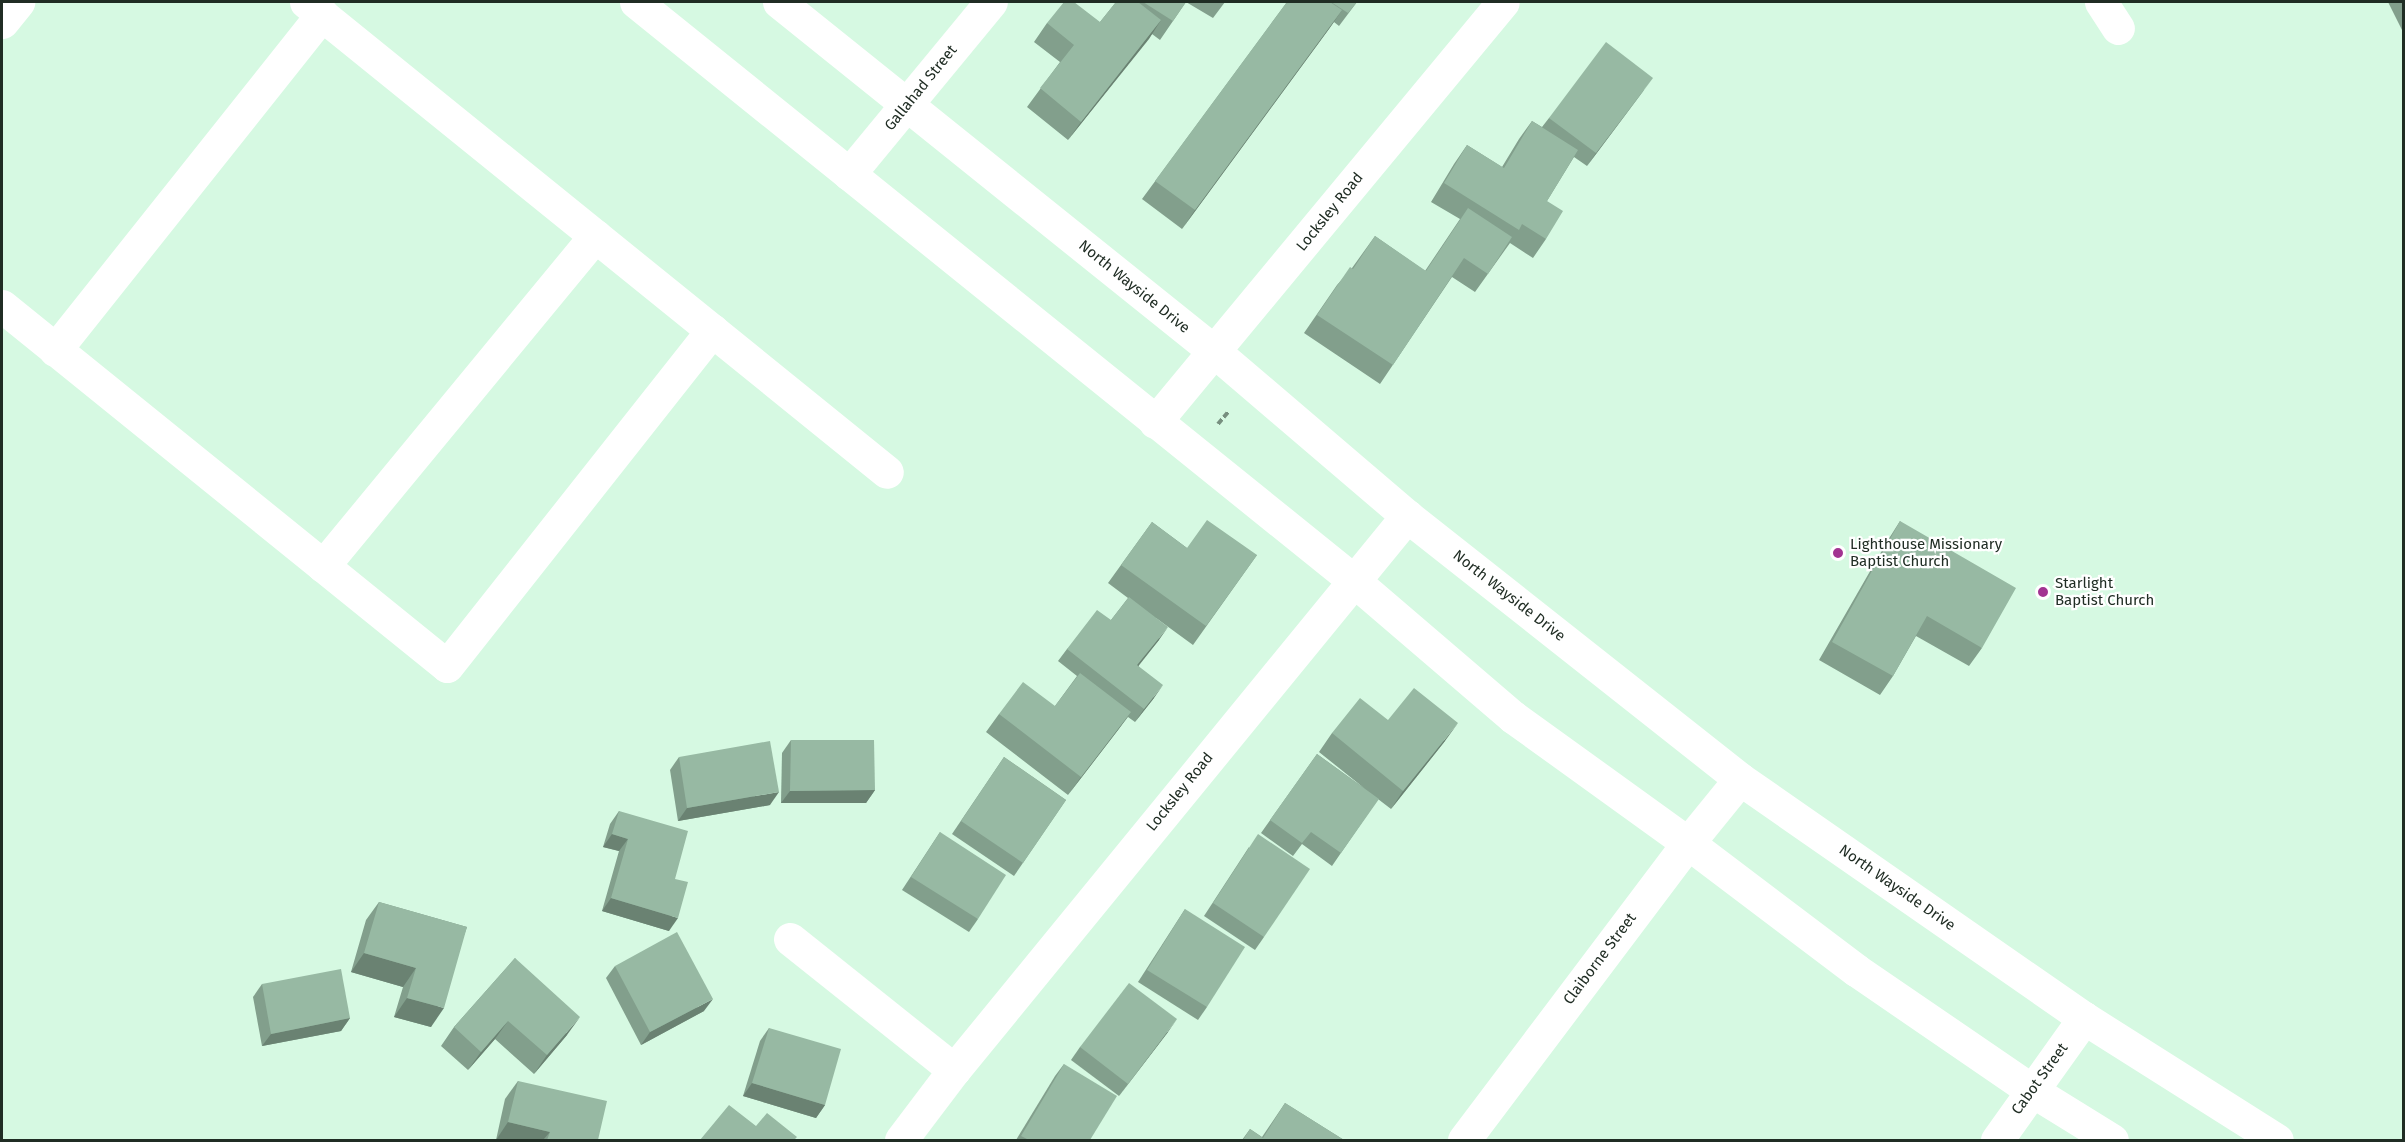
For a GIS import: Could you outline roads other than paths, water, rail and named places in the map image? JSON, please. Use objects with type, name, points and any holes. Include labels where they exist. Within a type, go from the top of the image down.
[{"type":"street","points":[[2,22],[18,2]]},
{"type":"street","points":[[636,2],[1353,580],[1513,717],[1688,843],[1856,970],[2031,1090],[2112,1140]]},
{"type":"street","name":"North Wayside Drive","points":[[779,2],[1215,352],[1407,516],[1740,779],[2084,1018],[2277,1140]]},
{"type":"street","name":"Gallahad Street","points":[[849,174],[909,105],[991,2]]},
{"type":"street","name":"Locksley Road","points":[[1155,422],[1503,2]]},
{"type":"street","points":[[55,350],[314,8],[887,472]]},
{"type":"street","points":[[323,566],[595,236]]},
{"type":"street","points":[[2,306],[447,666],[712,330]]},
{"type":"street","name":"Locksley Road","points":[[901,1140],[954,1070],[1407,516]]},
{"type":"street","name":"Claiborne Street","points":[[1464,1140],[1688,843],[1740,779]]},
{"type":"street","points":[[790,939],[954,1070]]},
{"type":"street","name":"Cabot Street","points":[[1997,1140],[2084,1018]]},
{"type":"place","name":"Lighthouse Missionary Baptist Church","points":[[1838,553]]},
{"type":"place","name":"Starlight Baptist Church","points":[[2043,592]]}]
